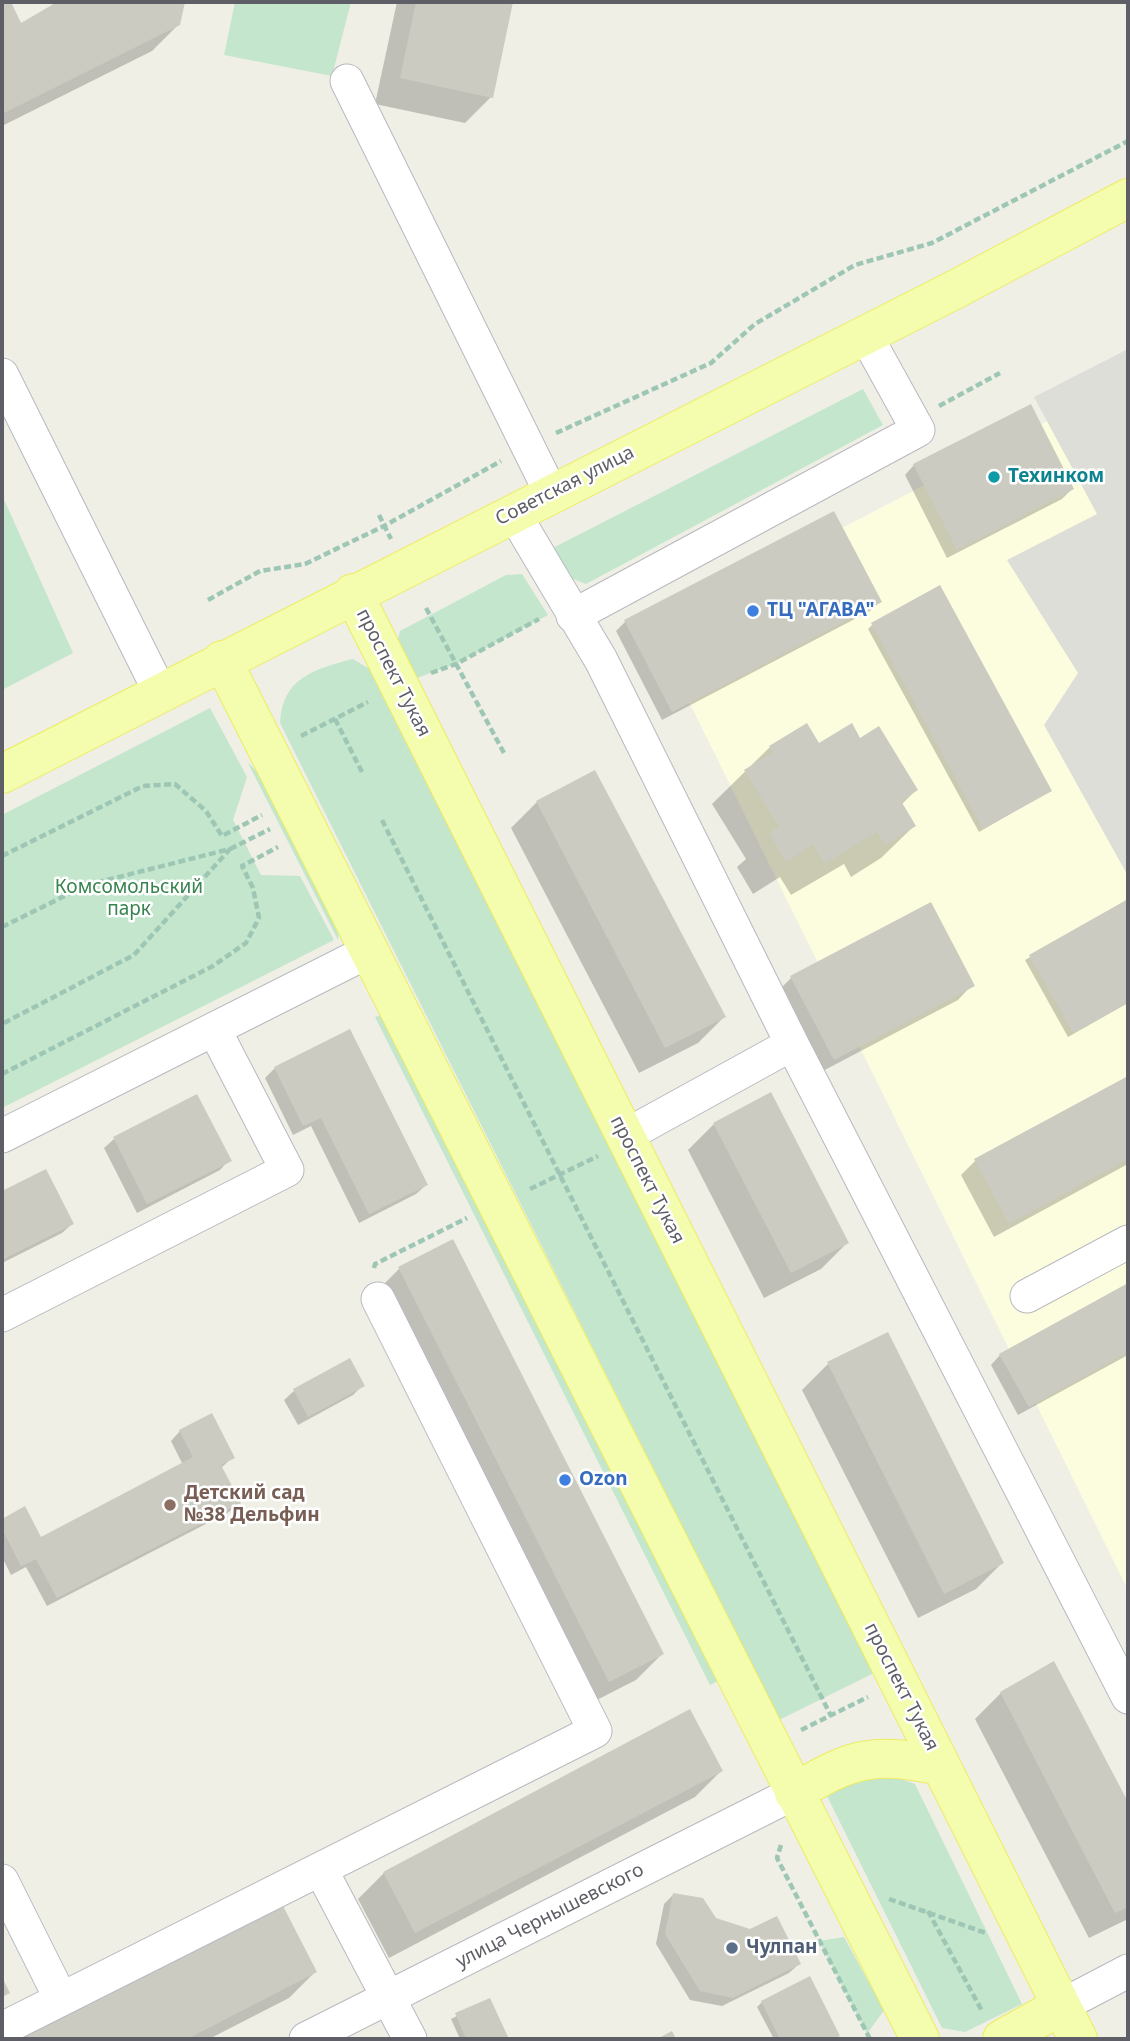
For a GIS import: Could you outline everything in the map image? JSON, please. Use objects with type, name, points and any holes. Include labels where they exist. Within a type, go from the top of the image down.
[{"type":"main road","name":"Советская улица","points":[[2,774],[1128,198]]},
{"type":"main road","name":"проспект Тукая","points":[[353,593],[613,1145],[941,1766],[1069,2023]]},
{"type":"main road","points":[[222,660],[794,1793],[923,2034]]},
{"type":"main road","name":"проспект Тукая","points":[[794,1793],[837,1769],[875,1757],[900,1757],[941,1766]]},
{"type":"main road","points":[[993,2028],[1069,2023]]},
{"type":"street","points":[[347,81],[551,493]]},
{"type":"street","points":[[573,616],[918,430],[865,334]]},
{"type":"street","points":[[2,375],[160,692]]},
{"type":"street","points":[[513,512],[601,660],[792,1044],[1128,1697]]},
{"type":"street","points":[[2,1136],[369,951]]},
{"type":"street","points":[[2,1315],[286,1170],[214,1029]]},
{"type":"street","points":[[613,1145],[792,1044]]},
{"type":"street","points":[[1027,1296],[1128,1242]]},
{"type":"street","points":[[2,2029],[595,1731],[378,1299]]},
{"type":"street","name":"улица Чернышевского","points":[[306,2039],[794,1793]]},
{"type":"street","points":[[321,1870],[410,2039]]},
{"type":"street","points":[[2,1881],[61,1999]]},
{"type":"street","points":[[1069,2023],[1128,1971]]},
{"type":"path","points":[[208,600],[260,571],[305,564],[384,526],[528,446],[710,363],[755,324],[855,265],[932,243],[1128,141]]},
{"type":"path","points":[[379,515],[394,546]]},
{"type":"path","points":[[426,608],[504,753]]},
{"type":"path","points":[[289,741],[372,700]]},
{"type":"path","points":[[335,719],[362,772]]},
{"type":"path","points":[[2,856],[143,786],[175,784],[206,811],[222,836],[272,809]]},
{"type":"path","points":[[382,820],[831,1716]]},
{"type":"path","points":[[2,927],[87,885],[230,849],[280,824]]},
{"type":"path","points":[[2,1074],[213,966],[246,943],[259,918],[253,888],[242,866],[289,842]]},
{"type":"path","points":[[2,1024],[134,955],[230,849]]},
{"type":"path","points":[[527,1190],[613,1145]]},
{"type":"path","points":[[378,1299],[369,1280],[375,1264],[474,1214]]},
{"type":"path","points":[[791,1735],[875,1694]]},
{"type":"path","points":[[785,1834],[777,1858],[870,2039]]},
{"type":"path","points":[[876,1895],[928,1911],[987,1934]]},
{"type":"path","points":[[928,1911],[993,2028]]},
{"type":"shaded area","points":[[1128,349],[1128,876],[1044,725],[1078,673],[1007,560],[1097,514],[1034,397]]},
{"type":"shaded area","points":[[1128,379],[1128,1590],[652,627]]},
{"type":"green space","points":[[235,2],[351,2],[332,76],[224,55]]},
{"type":"green space","points":[[863,389],[883,425],[586,584],[556,572],[547,551]]},
{"type":"green space","points":[[2,495],[73,653],[2,690]]},
{"type":"green space","points":[[522,574],[548,615],[456,664],[411,680],[396,647],[400,631],[506,575]]},
{"type":"green space","points":[[353,659],[373,671],[874,1673],[779,1720],[280,723],[287,695],[303,678],[325,667]]},
{"type":"green space","name":"Комсомольский парк","points":[[210,708],[247,777],[233,820],[261,875],[300,876],[334,940],[2,1108],[2,815]]},
{"type":"green space","points":[[248,763],[279,792],[340,914],[338,940]]},
{"type":"green space","points":[[391,1012],[722,1679],[710,1685],[375,1017]]},
{"type":"green space","points":[[869,1778],[898,1778],[915,1784],[1022,2004],[965,2032],[942,2028],[825,1792]]},
{"type":"green space","points":[[844,1937],[884,2010],[867,2034],[819,1941]]},
{"type":"building","points":[[2,2],[11,2],[21,23],[57,2],[185,2],[180,25],[2,114]]},
{"type":"building","points":[[416,2],[513,2],[493,98],[400,78]]},
{"type":"building","name":"Техинком","points":[[1031,404],[1074,489],[957,550],[913,464]]},
{"type":"building","name":"ТЦ \"АГАВА\"","points":[[834,511],[882,602],[672,712],[624,620]]},
{"type":"building","points":[[940,585],[1052,791],[983,829],[871,623]]},
{"type":"building","points":[[807,723],[819,743],[852,723],[860,738],[879,726],[918,790],[901,801],[916,826],[885,845],[877,832],[824,864],[813,845],[786,862],[769,833],[779,827],[744,770],[773,752],[769,746]]},
{"type":"building","points":[[595,770],[726,1017],[665,1048],[536,801]]},
{"type":"building","points":[[1128,899],[1128,1003],[1073,1033],[1029,955]]},
{"type":"building","points":[[931,902],[975,986],[834,1060],[790,976]]},
{"type":"building","points":[[350,1029],[428,1185],[369,1214],[321,1118],[303,1126],[274,1067]]},
{"type":"building","points":[[1128,1076],[1128,1159],[1009,1224],[974,1159]]},
{"type":"building","points":[[771,1092],[849,1243],[791,1273],[713,1123]]},
{"type":"building","points":[[197,1094],[232,1161],[147,1204],[113,1137]]},
{"type":"building","points":[[46,1169],[74,1224],[2,1260],[2,1191]]},
{"type":"building","points":[[453,1239],[664,1654],[609,1682],[398,1267]]},
{"type":"building","points":[[1128,1283],[1128,1352],[1029,1407],[999,1354]]},
{"type":"building","points":[[888,1332],[1004,1563],[944,1594],[827,1362]]},
{"type":"building","points":[[350,1358],[365,1386],[308,1417],[293,1389]]},
{"type":"building","name":"Детский сад №38 Дельфин","points":[[212,1413],[235,1458],[221,1465],[241,1503],[57,1598],[36,1559],[21,1566],[2,1529],[2,1519],[25,1506],[41,1537],[193,1457],[179,1430]]},
{"type":"building","points":[[1054,1661],[1128,1802],[1128,1907],[1115,1913],[1000,1692]]},
{"type":"building","points":[[690,1709],[723,1771],[415,1933],[383,1872]]},
{"type":"building","points":[[673,1893],[703,1898],[716,1918],[750,1929],[777,1916],[801,1964],[733,1998],[700,1991],[665,1934]]},
{"type":"building","points":[[281,1902],[317,1972],[187,2039],[13,2039]]},
{"type":"building","points":[[810,1976],[840,2036],[833,2039],[780,2039],[761,2001]]},
{"type":"building","points":[[2,1977],[10,1993],[2,1997]]},
{"type":"building","points":[[490,1998],[509,2039],[466,2039],[455,2013]]},
{"type":"building","points":[[672,2031],[676,2039],[657,2039]]},
{"type":"place","name":"Техинком","points":[[994,477]]},
{"type":"place","name":"ТЦ \"АГАВА\"","points":[[753,611]]},
{"type":"place","name":"Ozon","points":[[565,1480]]},
{"type":"place","name":"Детский сад №38 Дельфин","points":[[170,1505]]},
{"type":"place","name":"Чулпан","points":[[732,1948]]}]
